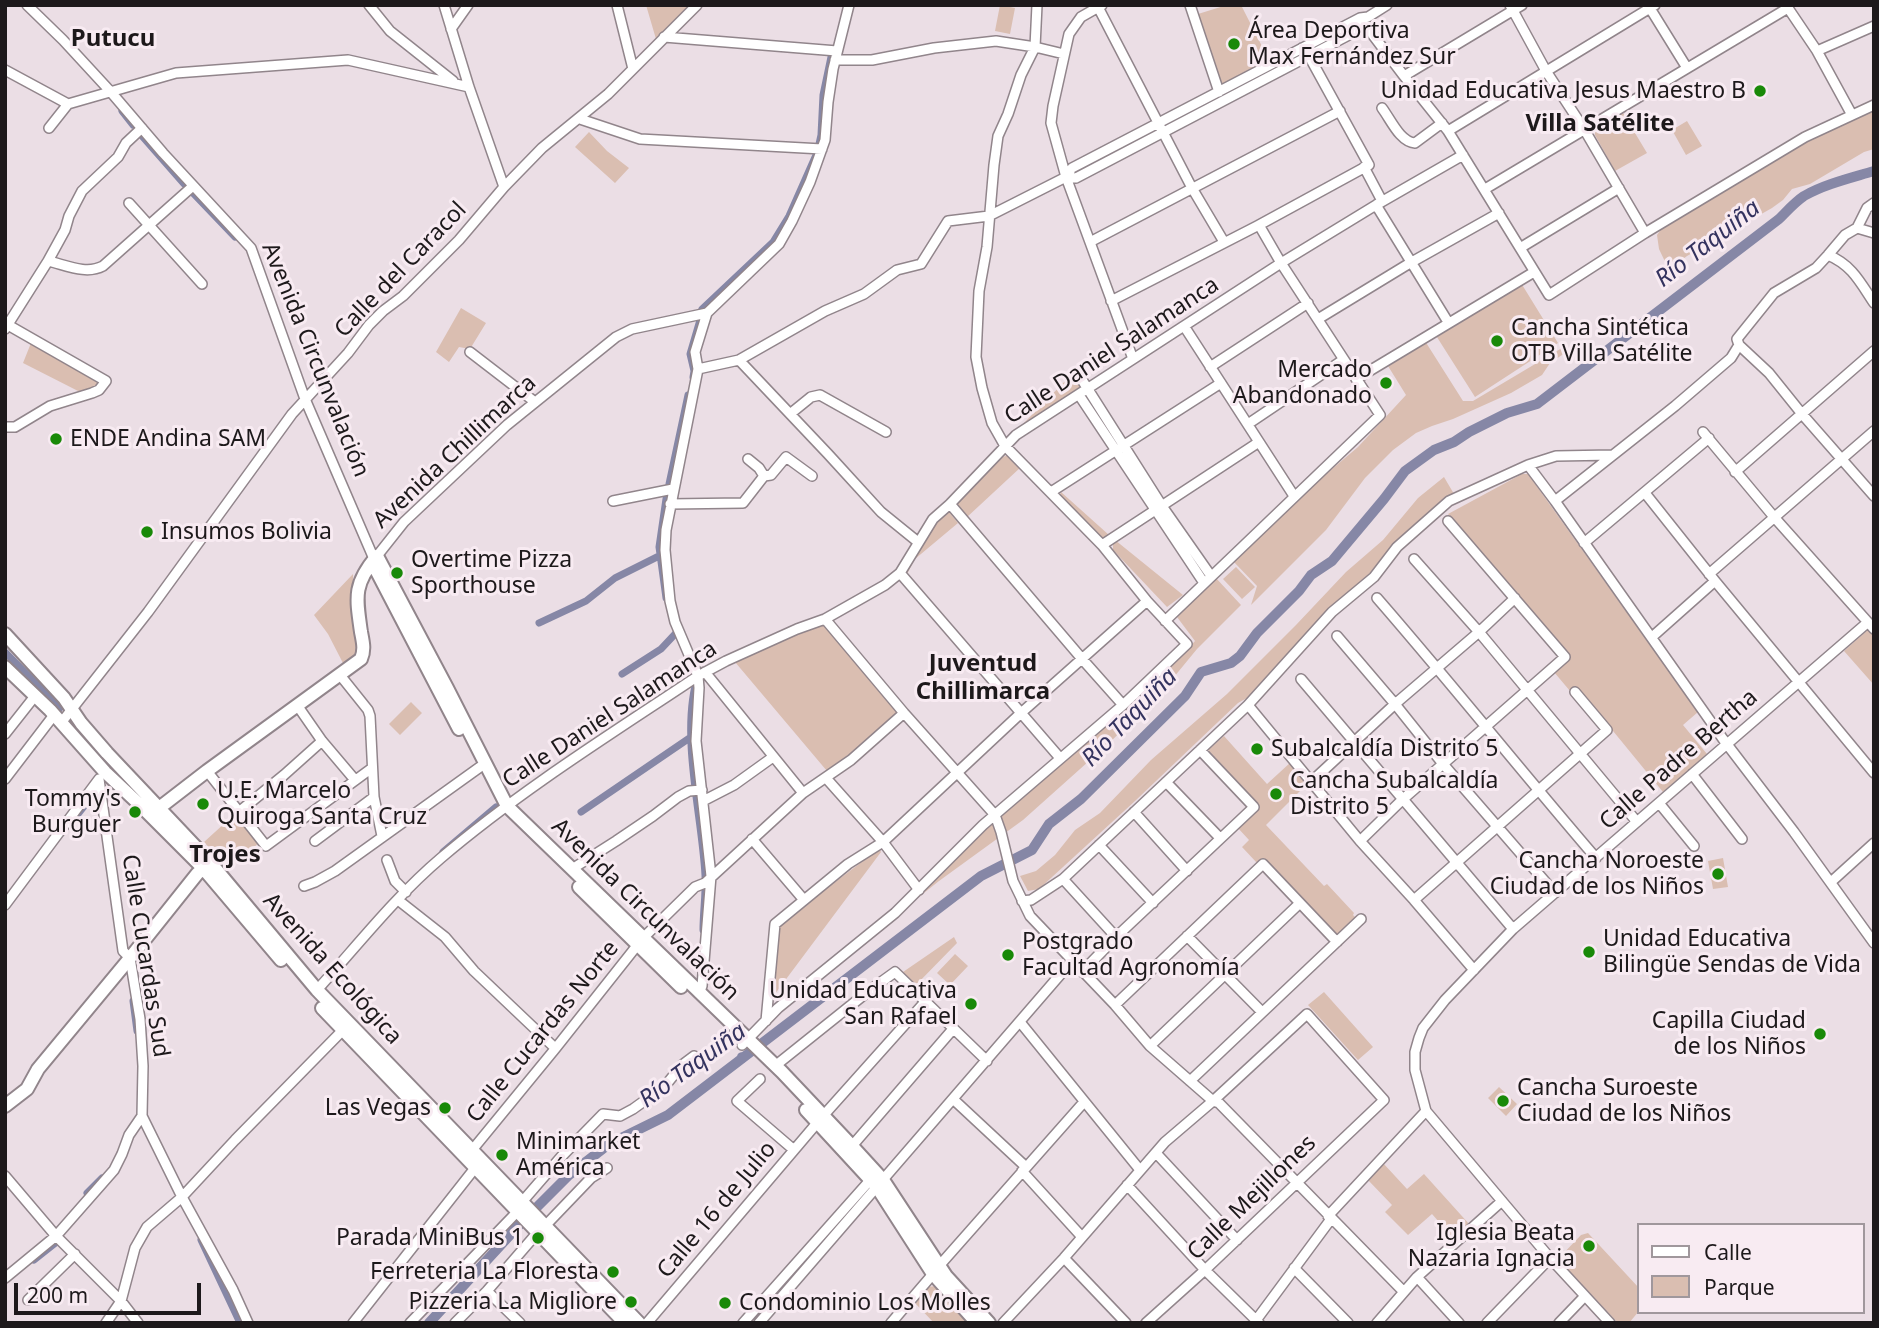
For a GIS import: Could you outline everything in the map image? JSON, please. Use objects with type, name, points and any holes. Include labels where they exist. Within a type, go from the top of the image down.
[{"type":"main road","name":"Avenida Circunvalación","points":[[374,559],[435,658],[504,808],[572,869],[640,942],[699,993],[747,1045]]},
{"type":"main road","name":"Avenida Circunvalación","points":[[374,559],[480,767],[504,808],[764,1060],[776,1078],[879,1179]]},
{"type":"main road","name":"Avenida Chillimarca","points":[[155,811],[361,659],[364,652],[358,610],[358,587],[363,573],[374,559]]},
{"type":"main road","name":"Avenida Ecológica","points":[[5,634],[35,665],[155,811],[207,865],[317,990],[341,1024],[472,1149],[496,1181],[620,1318],[639,1323]]},
{"type":"main road","name":"Avenida Ecológica","points":[[5,667],[57,719],[102,776],[155,811]]},
{"type":"main road","name":"Avenida Ecológica","points":[[207,865],[341,1024],[475,1168],[496,1181]]},
{"type":"main road","points":[[5,1106],[27,1089],[38,1069],[207,865]]},
{"type":"main road","name":"Avenida Circunvalación","points":[[820,1119],[852,1146],[879,1179],[936,1270],[977,1323]]},
{"type":"main road","name":"Avenida Circunvalación","points":[[936,1270],[946,1276],[989,1323]]},
{"type":"street","name":"Avenida Circunvalación","points":[[27,5],[63,40],[251,248],[305,399],[374,559]]},
{"type":"street","points":[[369,5],[390,31],[456,84]]},
{"type":"street","points":[[444,5],[504,187]]},
{"type":"street","points":[[451,29],[468,5]]},
{"type":"street","points":[[617,5],[633,69]]},
{"type":"street","name":"Calle del Caracol","points":[[5,779],[102,672],[292,414],[348,353],[369,325],[403,296],[459,240],[542,148],[580,119],[697,5]]},
{"type":"street","points":[[803,793],[702,674],[675,622],[665,550],[670,504],[698,369],[695,352],[707,313],[779,244],[792,222],[825,140],[836,55],[849,5]]},
{"type":"street","points":[[747,1045],[778,1007],[895,913],[960,846],[1123,705],[1186,644],[1102,545],[1005,446],[992,423],[982,388],[976,357],[979,291],[987,247],[998,136],[1021,75],[1035,47],[1037,5]]},
{"type":"street","points":[[1190,5],[1219,92]]},
{"type":"street","points":[[698,369],[739,360],[825,311],[864,294],[897,270],[921,264],[948,221],[989,216],[1066,177],[1072,168],[1309,56],[1387,5]]},
{"type":"street","points":[[1133,359],[1066,177],[1051,123],[1069,34],[1081,18],[1100,6],[1192,188],[1224,242]]},
{"type":"street","points":[[1448,131],[1651,6],[1687,68]]},
{"type":"street","points":[[1485,189],[1787,6],[1817,51],[1852,115]]},
{"type":"street","points":[[1404,76],[1515,7],[1546,71],[1645,233]]},
{"type":"street","points":[[1161,128],[1219,92],[1302,48],[1363,22]]},
{"type":"street","points":[[1363,22],[1448,131],[1549,295],[1805,136],[1874,105]]},
{"type":"street","points":[[1817,51],[1874,26]]},
{"type":"street","points":[[664,37],[872,60],[934,48],[996,41],[1064,54]]},
{"type":"street","points":[[1111,300],[1259,225],[1369,165],[1302,48]]},
{"type":"street","points":[[49,128],[68,104],[176,72],[348,60],[469,87]]},
{"type":"street","points":[[5,70],[68,104]]},
{"type":"street","points":[[1382,108],[1404,140],[1410,143],[1415,143],[1442,123]]},
{"type":"street","points":[[1090,242],[1340,111]]},
{"type":"street","points":[[580,119],[640,139],[822,149]]},
{"type":"street","points":[[5,428],[15,427],[51,406],[99,390],[106,382],[6,327],[48,261],[82,191],[118,157],[126,143],[142,128]]},
{"type":"street","name":"Calle Daniel Salamanca","points":[[317,990],[406,892],[439,860],[504,808],[702,674],[825,619],[885,585],[900,573],[933,519],[1016,435],[1281,263],[1463,155]]},
{"type":"street","points":[[1364,167],[1410,263],[1448,323]]},
{"type":"street","points":[[48,261],[94,271],[193,186]]},
{"type":"street","points":[[1520,248],[1619,188]]},
{"type":"street","points":[[130,203],[202,284]]},
{"type":"street","points":[[1874,203],[1867,208],[1857,228],[1844,235],[1816,268],[1774,293],[1737,339],[1739,345],[1769,373],[1874,496]]},
{"type":"street","points":[[1318,319],[1410,263],[1499,214]]},
{"type":"street","points":[[1165,621],[1380,415],[1259,225]]},
{"type":"street","points":[[1857,228],[1874,233]]},
{"type":"street","points":[[1828,255],[1843,261],[1874,303]]},
{"type":"street","points":[[1356,379],[1534,272]]},
{"type":"street","points":[[1210,367],[1308,303]]},
{"type":"street","name":"Avenida Chillimarca","points":[[374,559],[413,514],[507,425],[616,337],[632,329],[707,313]]},
{"type":"street","points":[[1184,326],[1294,496]]},
{"type":"street","points":[[1555,501],[1731,358],[1739,345]]},
{"type":"street","points":[[1735,472],[1874,351]]},
{"type":"street","points":[[470,352],[535,402]]},
{"type":"street","points":[[739,360],[881,512],[918,541]]},
{"type":"street","points":[[1248,424],[1343,360]]},
{"type":"street","points":[[1077,372],[1083,392],[1207,580]]},
{"type":"street","points":[[1051,492],[1221,383]]},
{"type":"street","points":[[790,414],[811,397],[820,395],[887,432]]},
{"type":"street","points":[[1652,637],[1774,517],[1874,431]]},
{"type":"street","points":[[1584,543],[1645,493],[1706,435],[1735,472],[1871,626]]},
{"type":"street","points":[[1102,545],[1259,442]]},
{"type":"street","points":[[1022,901],[1031,900],[1063,879],[1248,705],[1332,612],[1374,577],[1397,547],[1449,501],[1528,465],[1556,456],[1614,455]]},
{"type":"street","points":[[670,504],[743,503],[764,476],[771,475],[786,457],[812,475]]},
{"type":"street","points":[[748,459],[764,476]]},
{"type":"street","points":[[1528,465],[1728,745],[1874,943]]},
{"type":"street","points":[[613,501],[673,489]]},
{"type":"street","points":[[1645,493],[1874,773]]},
{"type":"street","points":[[950,504],[1123,705]]},
{"type":"street","points":[[1360,841],[1402,800],[1565,657],[1448,521]]},
{"type":"street","points":[[1414,559],[1479,632],[1637,822]]},
{"type":"street","points":[[900,573],[1060,758]]},
{"type":"street","points":[[1377,597],[1596,858]]},
{"type":"street","points":[[1311,782],[1515,598]]},
{"type":"street","points":[[766,1021],[775,923],[848,864],[883,842],[1021,713],[1147,601]]},
{"type":"street","points":[[825,619],[995,815],[1013,881],[1030,916],[1150,1046],[1213,1101],[1219,1103],[1404,1292]]},
{"type":"street","name":"Calle Padre Bertha","points":[[1609,1323],[1550,1258],[1426,1111],[1415,1070],[1415,1052],[1419,1038],[1432,1016],[1513,929],[1798,682],[1871,626]]},
{"type":"street","points":[[1337,636],[1555,893]]},
{"type":"street","points":[[699,993],[702,986],[711,877],[696,741],[702,674]]},
{"type":"street","points":[[340,675],[369,713],[374,797],[382,836]]},
{"type":"street","points":[[1301,679],[1513,929]]},
{"type":"street","points":[[1414,900],[1607,730],[1575,692]]},
{"type":"street","points":[[5,734],[35,696]]},
{"type":"street","points":[[297,705],[322,741],[355,780]]},
{"type":"street","points":[[1248,705],[1360,841],[1474,970]]},
{"type":"street","name":"Calle Cucardas Norte","points":[[472,1149],[640,942],[695,887],[705,883],[803,793],[851,760],[904,713]]},
{"type":"street","points":[[240,811],[322,741]]},
{"type":"street","points":[[1082,972],[1254,807],[1200,750]]},
{"type":"street","points":[[703,802],[734,785],[773,757]]},
{"type":"street","points":[[304,886],[335,871],[480,767]]},
{"type":"street","points":[[207,771],[266,846],[372,768]]},
{"type":"street","points":[[1692,774],[1742,839]]},
{"type":"street","points":[[5,905],[102,776]]},
{"type":"street","name":"Calle Cucardas Sud","points":[[102,776],[123,951],[130,958],[139,1019],[143,1066],[142,1116],[248,1323]]},
{"type":"street","points":[[826,778],[883,842],[919,890]]},
{"type":"street","points":[[1166,782],[1220,838]]},
{"type":"street","points":[[572,869],[678,796],[689,791],[702,790]]},
{"type":"street","points":[[315,841],[374,797]]},
{"type":"street","points":[[1659,803],[1694,846]]},
{"type":"street","points":[[1134,812],[1187,871]]},
{"type":"street","points":[[751,839],[804,900]]},
{"type":"street","points":[[1831,882],[1874,843]]},
{"type":"street","points":[[1099,845],[1153,903]]},
{"type":"street","points":[[387,860],[395,881],[406,892]]},
{"type":"street","points":[[1115,1005],[1262,864],[1337,942]]},
{"type":"street","points":[[1063,879],[1116,937]]},
{"type":"street","points":[[398,900],[445,937],[474,971],[554,1048]]},
{"type":"street","points":[[1150,1046],[1300,903]]},
{"type":"street","points":[[1190,1081],[1361,919]]},
{"type":"street","points":[[1187,936],[1262,1013]]},
{"type":"street","points":[[743,1323],[953,1099],[1072,961]]},
{"type":"street","points":[[764,1060],[895,972],[987,1061]]},
{"type":"street","name":"Calle 16 de Julio","points":[[647,1323],[820,1119],[925,1002]]},
{"type":"street","name":"Calle Mejillones","points":[[1146,1323],[1384,1100],[1307,1014],[1213,1101]]},
{"type":"street","points":[[1020,1022],[1140,1170]]},
{"type":"street","points":[[106,1323],[121,1301],[135,1248],[147,1227],[183,1197],[341,1024]]},
{"type":"street","points":[[852,1146],[953,1029]]},
{"type":"street","points":[[455,1323],[487,1290],[561,1157],[603,1114],[620,1116],[634,1110],[666,1086],[682,1065],[694,1056]]},
{"type":"street","points":[[760,1079],[737,1101],[794,1150]]},
{"type":"street","points":[[953,1099],[1024,1169],[1082,1237]]},
{"type":"street","points":[[1003,1323],[1064,1258],[1165,1142],[1213,1101]]},
{"type":"street","points":[[891,1323],[1084,1102]]},
{"type":"street","points":[[1127,1185],[1256,1322],[1329,1217],[1426,1111]]},
{"type":"street","points":[[5,1278],[56,1236],[114,1171],[129,1135],[142,1116]]},
{"type":"street","points":[[1156,1153],[1237,1240]]},
{"type":"street","points":[[353,1323],[475,1168]]},
{"type":"street","points":[[410,1323],[530,1217],[607,1168]]},
{"type":"street","points":[[5,1177],[56,1236],[121,1301],[138,1323]]},
{"type":"street","points":[[759,1323],[879,1179]]},
{"type":"street","points":[[1377,1323],[1417,1277],[1502,1200]]},
{"type":"street","points":[[28,1300],[75,1254]]},
{"type":"street","points":[[1064,1258],[1126,1323]]},
{"type":"street","points":[[1487,1323],[1550,1258]]},
{"type":"street","points":[[1294,1268],[1348,1323]]},
{"type":"street","points":[[1417,1277],[1460,1323]]},
{"type":"street","points":[[487,1290],[520,1323]]},
{"type":"street","points":[[1559,1323],[1585,1296]]},
{"type":"green space","points":[[646,5],[691,5],[656,39]]},
{"type":"green space","points":[[1000,5],[1015,8],[1010,34],[995,31]]},
{"type":"green space","name":"Área Deportiva Max Fernández Sur","points":[[1227,5],[1241,5],[1270,62],[1222,87],[1198,14]]},
{"type":"green space","points":[[1874,109],[1874,149],[1864,152],[1810,184],[1792,189],[1772,208],[1687,256],[1669,270],[1659,249],[1657,235],[1664,225],[1719,195],[1816,135]]},
{"type":"green space","points":[[1623,113],[1647,153],[1615,171],[1595,135],[1595,129]]},
{"type":"green space","points":[[1687,121],[1702,146],[1686,155],[1672,130]]},
{"type":"green space","points":[[589,132],[629,168],[615,183],[575,147]]},
{"type":"green space","name":"Cancha Sintética OTB Villa Satélite","points":[[1521,283],[1558,343],[1475,397],[1435,334]]},
{"type":"green space","points":[[461,308],[486,323],[470,349],[459,347],[449,362],[436,352]]},
{"type":"green space","points":[[1425,341],[1463,401],[1473,401],[1562,348],[1565,353],[1550,363],[1542,375],[1511,393],[1416,433],[1393,450],[1365,478],[1326,530],[1251,605],[1257,586],[1233,561],[1306,491],[1358,447],[1406,395],[1388,366]]},
{"type":"green space","points":[[31,343],[98,381],[97,388],[82,393],[23,363]]},
{"type":"green space","points":[[1073,373],[1082,387],[1023,427],[1022,425]]},
{"type":"green space","points":[[1008,455],[1021,467],[966,518],[956,504]]},
{"type":"green space","points":[[1522,474],[1528,474],[1698,712],[1683,725],[1707,754],[1663,792],[1577,687],[1570,691],[1554,672],[1569,658],[1448,514]]},
{"type":"green space","points":[[1444,477],[1454,494],[1426,514],[1386,553],[1371,576],[1254,694],[1238,703],[1039,889],[1028,891],[1020,876],[1036,871],[1055,855],[1075,830],[1100,813],[1151,760],[1227,694],[1346,572],[1383,540],[1418,498]]},
{"type":"green space","points":[[1061,492],[1109,535],[1102,540],[1060,495]]},
{"type":"green space","points":[[948,511],[958,523],[915,559],[906,576],[904,572],[932,527]]},
{"type":"green space","points":[[1115,540],[1183,595],[1167,607],[1113,550]]},
{"type":"green space","points":[[1236,567],[1255,587],[1242,599],[1223,579]]},
{"type":"green space","points":[[353,574],[354,619],[359,643],[356,658],[344,665],[328,634],[314,615]]},
{"type":"green space","points":[[1215,577],[1241,605],[1197,649],[1160,694],[1023,820],[900,912],[989,827],[1185,652],[1195,641],[1177,617]]},
{"type":"green space","points":[[823,623],[899,713],[827,771],[735,662]]},
{"type":"green space","points":[[1870,628],[1874,633],[1874,685],[1844,651]]},
{"type":"green space","points":[[411,702],[422,713],[400,735],[389,724]]},
{"type":"green space","points":[[1224,736],[1267,784],[1291,762],[1308,783],[1266,825],[1324,886],[1327,884],[1354,913],[1357,919],[1340,935],[1334,934],[1264,861],[1257,863],[1242,847],[1249,840],[1237,827],[1259,805],[1208,750]]},
{"type":"green space","points":[[237,812],[261,841],[229,869],[204,842]]},
{"type":"green space","points":[[879,849],[881,852],[769,1002],[778,929],[782,922]]},
{"type":"green space","name":"Cancha Noroeste Ciudad de los Niños","points":[[1723,858],[1728,887],[1713,889],[1708,861]]},
{"type":"green space","points":[[954,937],[957,943],[916,985],[903,972]]},
{"type":"green space","points":[[955,954],[968,966],[950,985],[937,973]]},
{"type":"green space","points":[[1324,992],[1373,1047],[1358,1060],[1308,1005]]},
{"type":"green space","name":"Cancha Suroeste Ciudad de los Niños","points":[[1499,1087],[1517,1104],[1506,1116],[1488,1098]]},
{"type":"green space","points":[[1383,1163],[1407,1189],[1424,1174],[1470,1225],[1454,1239],[1432,1214],[1408,1235],[1385,1212],[1392,1205],[1368,1180]]},
{"type":"green space","points":[[1588,1233],[1638,1287],[1638,1312],[1629,1323],[1618,1323],[1558,1259],[1581,1235]]},
{"type":"green space","points":[[936,1286],[970,1323],[934,1323],[915,1303],[928,1287]]},
{"type":"waterway","points":[[819,144],[823,95],[831,57]]},
{"type":"waterway","points":[[122,111],[133,125]]},
{"type":"waterway","points":[[141,135],[184,184]]},
{"type":"waterway","points":[[702,309],[773,242],[789,216],[816,155]]},
{"type":"waterway","name":"Río Taquiña","points":[[429,1323],[569,1175],[609,1144],[668,1115],[981,876],[1032,850],[1049,824],[1081,799],[1185,696],[1201,672],[1231,663],[1240,656],[1257,633],[1299,591],[1311,575],[1332,561],[1405,471],[1434,450],[1469,432],[1507,413],[1537,404],[1779,219],[1804,196],[1874,171]]},
{"type":"waterway","points":[[192,192],[235,237]]},
{"type":"waterway","points":[[693,377],[690,354],[700,320]]},
{"type":"waterway","points":[[669,484],[688,395]]},
{"type":"waterway","points":[[666,598],[659,547],[667,492]]},
{"type":"waterway","points":[[539,623],[586,601],[615,578],[659,556]]},
{"type":"waterway","points":[[622,674],[661,649],[676,633]]},
{"type":"waterway","points":[[5,652],[60,708]]},
{"type":"waterway","points":[[695,686],[691,731],[705,875],[703,930]]},
{"type":"waterway","points":[[73,724],[103,759]]},
{"type":"waterway","points":[[581,812],[691,737]]},
{"type":"waterway","points":[[78,814],[97,790]]},
{"type":"waterway","points":[[443,852],[496,807]]},
{"type":"waterway","points":[[133,1001],[137,1031]]},
{"type":"waterway","points":[[87,1193],[102,1178]]},
{"type":"waterway","points":[[201,1240],[240,1323]]},
{"type":"waterway","points":[[34,1260],[58,1241]]},
{"type":"place","name":"Área Deportiva Max Fernández Sur","points":[[1234,44]]},
{"type":"place","name":"Unidad Educativa Jesus Maestro B","points":[[1760,91]]},
{"type":"place","name":"Cancha Sintética OTB Villa Satélite","points":[[1497,341]]},
{"type":"place","name":"Mercado Abandonado","points":[[1386,383]]},
{"type":"place","name":"ENDE Andina SAM","points":[[56,439]]},
{"type":"place","name":"Insumos Bolivia","points":[[147,532]]},
{"type":"place","name":"Overtime Pizza Sporthouse","points":[[397,573]]},
{"type":"place","name":"Subalcaldía Distrito 5","points":[[1257,749]]},
{"type":"place","name":"Cancha Subalcaldía Distrito 5","points":[[1276,794]]},
{"type":"place","name":"U.E. Marcelo Quiroga Santa Cruz","points":[[203,804]]},
{"type":"place","name":"Tommy's Burguer","points":[[135,812]]},
{"type":"place","name":"Cancha Noroeste Ciudad de los Niños","points":[[1718,874]]},
{"type":"place","name":"Unidad Educativa Bilingüe Sendas de Vida","points":[[1589,952]]},
{"type":"place","name":"Postgrado Facultad Agronomía","points":[[1008,955]]},
{"type":"place","name":"Unidad Educativa San Rafael","points":[[971,1004]]},
{"type":"place","name":"Capilla Ciudad de los Niños","points":[[1820,1034]]},
{"type":"place","name":"Cancha Suroeste Ciudad de los Niños","points":[[1503,1101]]},
{"type":"place","name":"Las Vegas","points":[[445,1108]]},
{"type":"place","name":"Minimarket América","points":[[502,1155]]},
{"type":"place","name":"Parada MiniBus 1","points":[[538,1238]]},
{"type":"place","name":"Iglesia Beata Nazaria Ignacia","points":[[1589,1246]]},
{"type":"place","name":"Ferreteria La Floresta","points":[[613,1272]]},
{"type":"place","name":"Pizzeria La Migliore","points":[[631,1302]]},
{"type":"place","name":"Condominio Los Molles","points":[[725,1303]]},
{"type":"district","name":"Putucu","points":[[113,39]]},
{"type":"district","name":"Villa Satélite","points":[[1600,124]]},
{"type":"district","name":"Juventud Chillimarca","points":[[983,678]]},
{"type":"district","name":"Trojes","points":[[225,855]]}]
